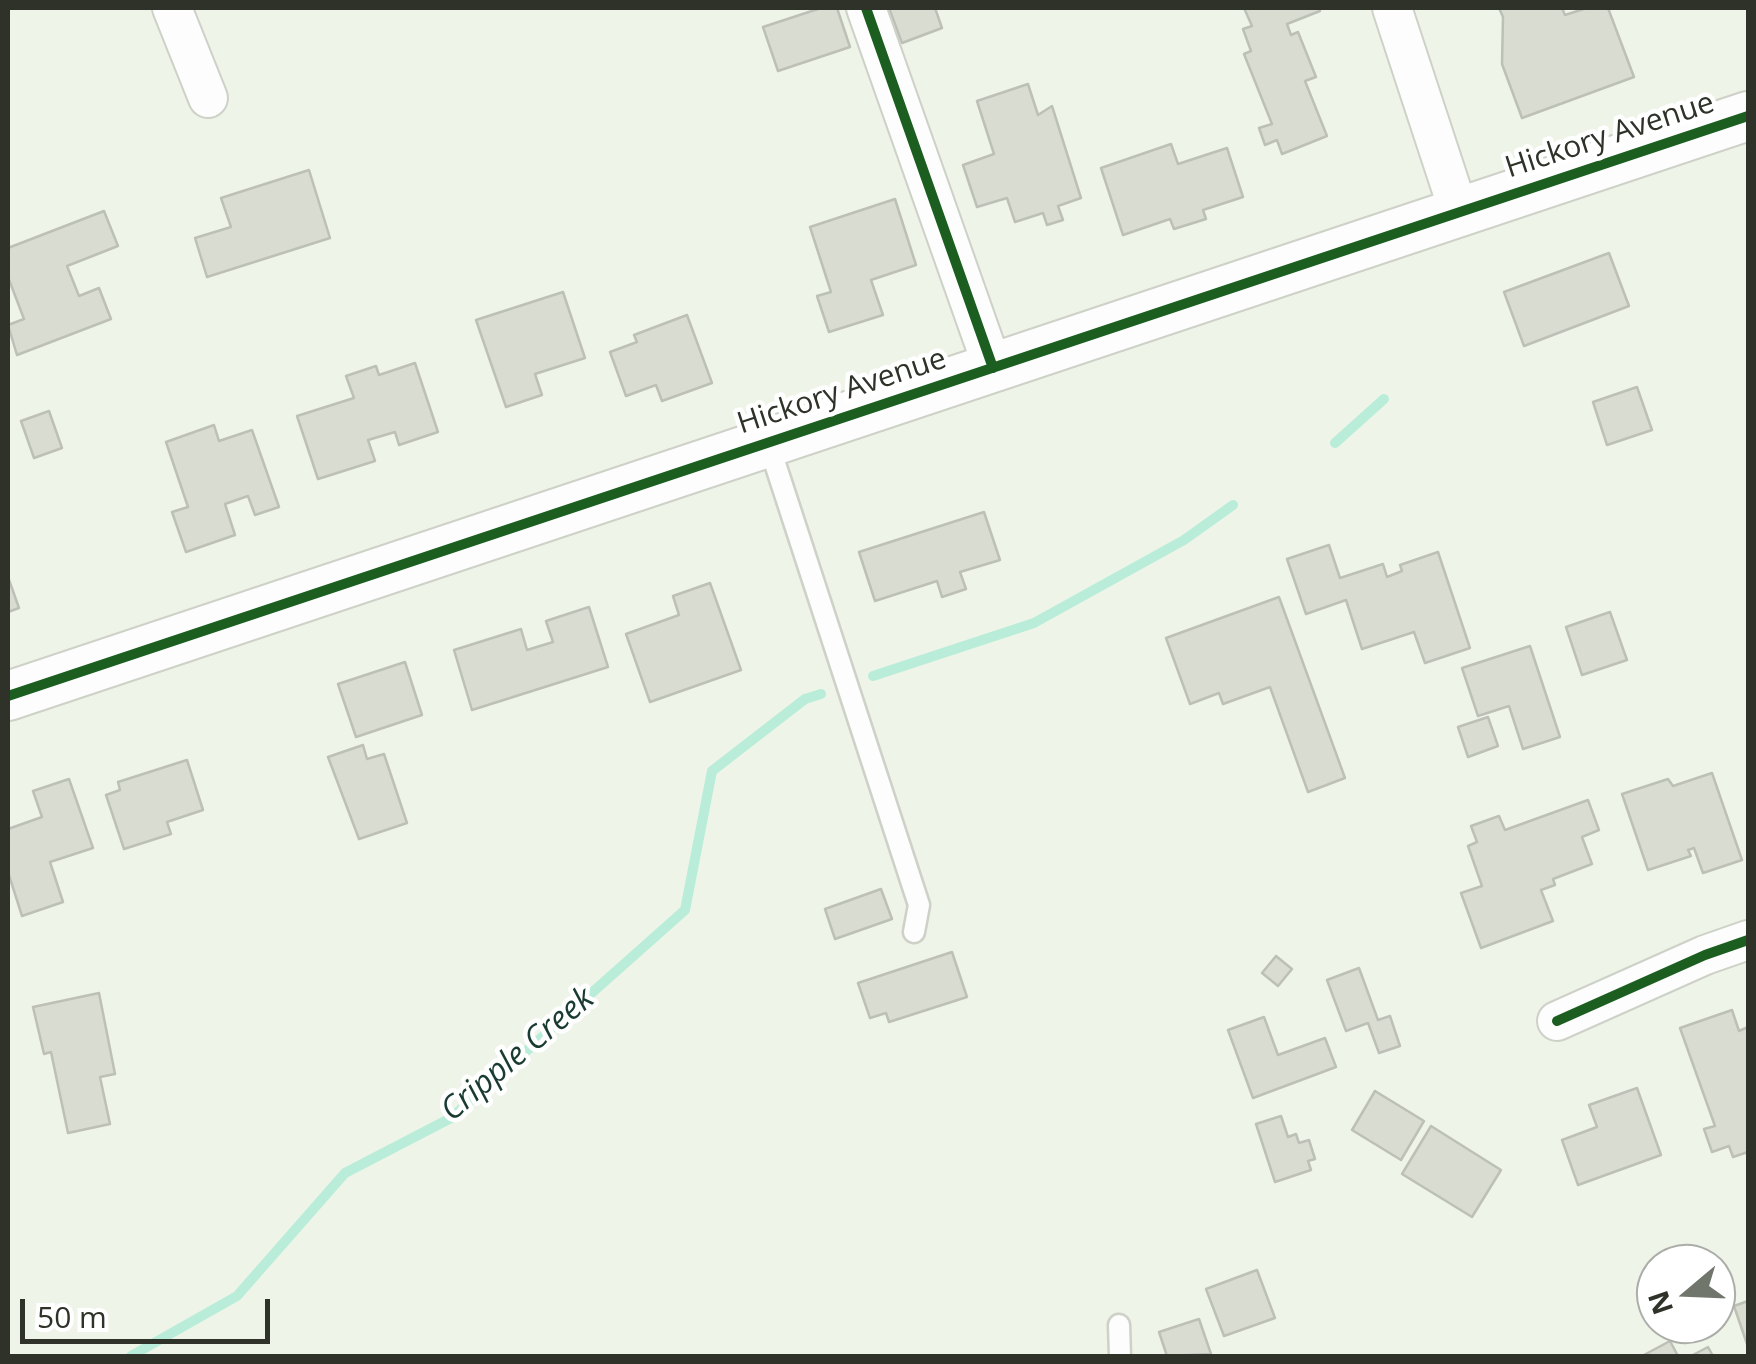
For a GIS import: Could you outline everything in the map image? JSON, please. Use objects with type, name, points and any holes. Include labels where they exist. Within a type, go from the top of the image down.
[{"type":"street","points":[[172,8],[208,98]]},
{"type":"street","points":[[866,8],[993,368]]},
{"type":"street","points":[[1392,8],[1458,212]]},
{"type":"street","name":"Hickory Avenue","points":[[8,696],[1748,116]]},
{"type":"street","points":[[1557,1022],[1688,962],[1748,940]]},
{"type":"lane","points":[[768,442],[919,905],[914,932]]},
{"type":"lane","points":[[1120,1325],[1120,1356]]},
{"type":"building","points":[[821,8],[837,8],[850,47],[778,71],[763,27]]},
{"type":"building","points":[[889,8],[935,8],[942,28],[902,43]]},
{"type":"building","points":[[1244,8],[1320,11],[1287,24],[1291,35],[1298,32],[1316,77],[1305,81],[1327,136],[1282,154],[1277,140],[1265,145],[1259,128],[1272,124],[1244,54],[1251,51],[1243,29],[1252,26]]},
{"type":"building","points":[[1499,8],[1562,8],[1565,15],[1587,8],[1608,8],[1634,77],[1522,118],[1502,64],[1503,17]]},
{"type":"building","points":[[1028,84],[1038,115],[1052,106],[1081,198],[1058,206],[1063,220],[1047,225],[1043,213],[1015,222],[1007,198],[977,207],[963,165],[994,154],[977,101]]},
{"type":"building","points":[[1171,144],[1178,164],[1227,148],[1243,197],[1203,210],[1206,219],[1174,229],[1170,219],[1123,235],[1101,168]]},
{"type":"building","points":[[309,170],[330,238],[207,277],[195,238],[231,227],[221,198]]},
{"type":"building","points":[[895,199],[916,265],[871,280],[883,315],[829,332],[817,296],[831,292],[810,227]]},
{"type":"building","points":[[104,211],[118,246],[67,266],[79,296],[99,288],[111,319],[17,355],[8,325],[24,319],[8,277],[8,248]]},
{"type":"building","points":[[1609,253],[1629,306],[1524,346],[1504,292]]},
{"type":"building","points":[[563,292],[585,358],[535,374],[542,395],[506,407],[476,320]]},
{"type":"building","points":[[687,315],[712,383],[662,401],[656,385],[626,396],[610,352],[637,342],[634,335]]},
{"type":"building","points":[[415,363],[438,432],[399,445],[395,432],[368,440],[375,461],[318,479],[297,416],[354,398],[346,376],[376,366],[379,375]]},
{"type":"building","points":[[1637,387],[1652,430],[1607,445],[1593,402]]},
{"type":"building","points":[[49,411],[62,448],[34,458],[21,421]]},
{"type":"building","points":[[214,425],[219,441],[252,430],[279,507],[255,515],[248,496],[225,504],[235,535],[186,552],[172,512],[188,507],[166,442]]},
{"type":"building","points":[[984,512],[1000,560],[960,572],[966,589],[942,597],[937,581],[875,601],[859,552]]},
{"type":"building","points":[[1329,545],[1340,578],[1383,564],[1387,577],[1402,571],[1400,565],[1438,552],[1470,648],[1425,663],[1414,632],[1362,649],[1346,600],[1306,614],[1287,559]]},
{"type":"building","points":[[8,577],[19,608],[8,612]]},
{"type":"building","points":[[710,583],[741,670],[650,702],[626,634],[679,615],[673,596]]},
{"type":"building","points":[[1279,597],[1345,778],[1308,792],[1270,687],[1223,704],[1219,693],[1190,704],[1166,638]]},
{"type":"building","points":[[589,607],[608,667],[472,710],[454,650],[521,629],[527,650],[553,642],[546,621]]},
{"type":"building","points":[[1610,612],[1627,660],[1582,675],[1566,627]]},
{"type":"building","points":[[1530,646],[1560,737],[1523,749],[1509,706],[1478,716],[1462,668]]},
{"type":"building","points":[[405,662],[422,715],[356,737],[338,684]]},
{"type":"building","points":[[1488,717],[1498,746],[1468,757],[1458,727]]},
{"type":"building","points":[[363,745],[367,759],[384,754],[407,823],[359,839],[328,757]]},
{"type":"building","points":[[187,760],[203,810],[167,822],[171,834],[124,849],[106,795],[120,790],[118,782]]},
{"type":"building","points":[[1712,773],[1742,860],[1703,873],[1694,848],[1688,850],[1691,856],[1648,870],[1622,794],[1668,779],[1673,786]]},
{"type":"building","points":[[69,779],[93,848],[50,862],[63,902],[22,916],[8,872],[8,829],[42,817],[33,791]]},
{"type":"building","points":[[1588,800],[1599,830],[1582,837],[1592,864],[1553,879],[1555,885],[1541,890],[1553,921],[1481,948],[1461,893],[1482,886],[1468,846],[1477,842],[1471,826],[1499,816],[1505,830]]},
{"type":"building","points":[[881,889],[892,919],[835,939],[825,909]]},
{"type":"building","points":[[952,952],[967,997],[889,1022],[886,1013],[870,1018],[858,983]]},
{"type":"building","points":[[1276,956],[1292,969],[1278,986],[1262,973]]},
{"type":"building","points":[[1359,968],[1378,1020],[1390,1016],[1400,1046],[1379,1053],[1368,1023],[1346,1031],[1327,980]]},
{"type":"building","points":[[99,993],[115,1074],[100,1077],[110,1124],[68,1133],[51,1052],[44,1054],[33,1007]]},
{"type":"building","points":[[1732,1010],[1739,1031],[1748,1027],[1748,1152],[1733,1157],[1729,1146],[1712,1152],[1704,1129],[1715,1126],[1680,1028]]},
{"type":"building","points":[[1264,1017],[1278,1055],[1325,1038],[1336,1067],[1253,1098],[1228,1030]]},
{"type":"building","points":[[1637,1088],[1661,1155],[1578,1185],[1562,1140],[1597,1127],[1589,1105]]},
{"type":"building","points":[[1375,1091],[1424,1121],[1401,1160],[1352,1130]]},
{"type":"building","points":[[1281,1116],[1288,1137],[1296,1134],[1299,1143],[1309,1140],[1315,1159],[1308,1161],[1311,1170],[1275,1182],[1256,1124]]},
{"type":"building","points":[[1431,1126],[1501,1170],[1472,1217],[1402,1174]]},
{"type":"building","points":[[1257,1270],[1275,1318],[1224,1336],[1206,1289]]},
{"type":"building","points":[[1748,1301],[1748,1347],[1736,1312],[1736,1305]]},
{"type":"building","points":[[1199,1319],[1211,1354],[1167,1356],[1159,1332]]},
{"type":"building","points":[[1672,1344],[1678,1356],[1642,1356]]},
{"type":"building","points":[[1708,1347],[1713,1356],[1691,1356]]},
{"type":"waterway","name":"Cripple Creek","points":[[1335,443],[1384,399]]},
{"type":"waterway","name":"Cripple Creek","points":[[873,676],[1034,623],[1184,540],[1233,505]]},
{"type":"waterway","name":"Cripple Creek","points":[[131,1356],[237,1296],[345,1173],[451,1118],[685,910],[712,771],[805,699],[821,694]]},
{"type":"cycle path","points":[[866,8],[993,368]]},
{"type":"cycle path","points":[[8,696],[1748,116]]},
{"type":"cycle path","points":[[1557,1021],[1748,940]]}]
